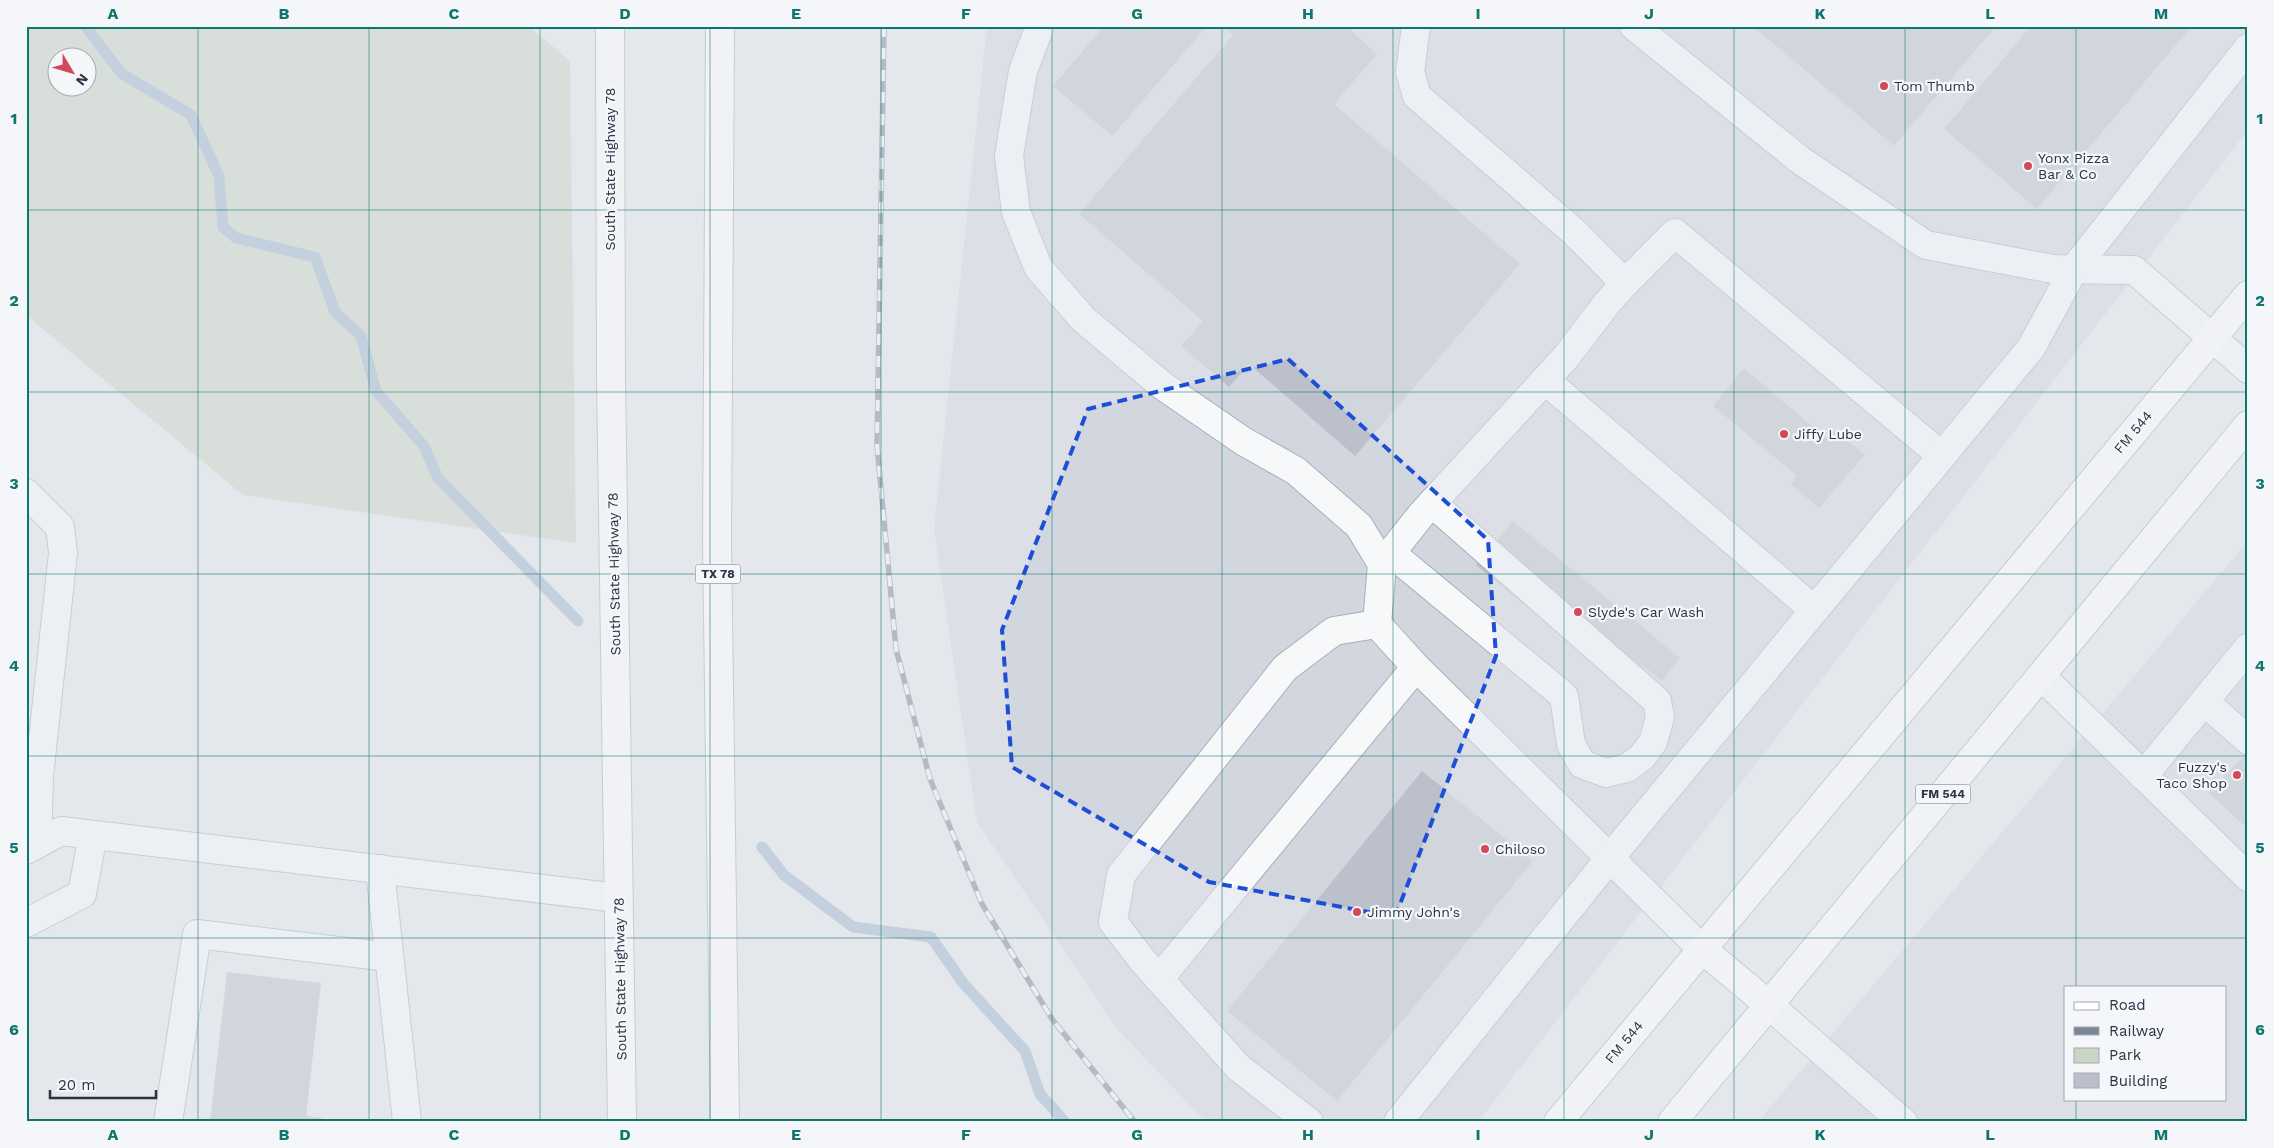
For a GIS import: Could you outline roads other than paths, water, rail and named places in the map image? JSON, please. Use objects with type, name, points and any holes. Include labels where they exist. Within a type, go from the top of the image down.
[{"type":"main road","name":"South State Highway 78","points":[[610,26],[611,377],[622,1122]]},
{"type":"main road","name":"TX 78","points":[[720,26],[717,543],[725,1122]]},
{"type":"main road","name":"FM 544","points":[[1558,1122],[2248,295]]},
{"type":"main road","name":"FM 544","points":[[1672,1122],[2248,425]]},
{"type":"main road","points":[[1702,948],[1769,1005]]},
{"type":"street","points":[[1040,26],[1022,71],[1009,156],[1016,212],[1038,267],[1083,319],[1163,386],[1243,441],[1296,471],[1359,526],[1386,559],[1564,696],[1571,744],[1582,764],[1606,773],[1627,768],[1642,757],[1653,742],[1660,717],[1657,701],[1432,503]]},
{"type":"street","points":[[1416,26],[1410,72],[1417,96],[1573,231],[1625,283]]},
{"type":"street","points":[[1634,26],[1800,160],[1926,245],[2053,269],[2134,270],[2248,369]]},
{"type":"street","points":[[1398,1122],[1609,859],[2031,348],[2074,269],[2248,48]]},
{"type":"street","points":[[1702,948],[1416,668],[1377,624],[1386,559],[1432,503],[1566,357],[1608,302],[1675,234],[1942,456]]},
{"type":"street","points":[[1545,380],[1814,610]]},
{"type":"street","points":[[26,493],[60,527],[63,553],[31,847]]},
{"type":"street","points":[[1309,1122],[1239,1068],[1159,979],[1113,922],[1121,875],[1285,668],[1334,630],[1377,624]]},
{"type":"street","points":[[2143,776],[2247,650]]},
{"type":"street","points":[[1159,979],[1416,668]]},
{"type":"street","points":[[2040,676],[2248,877]]},
{"type":"street","points":[[2205,702],[2248,740]]},
{"type":"street","points":[[31,847],[61,831],[618,898]]},
{"type":"street","points":[[26,923],[82,894],[93,835]]},
{"type":"street","points":[[380,869],[407,1122]]},
{"type":"street","points":[[168,1122],[197,934],[390,957]]},
{"type":"street","points":[[1769,1005],[1902,1122]]},
{"type":"waterway","points":[[85,26],[122,74],[191,115],[219,176],[223,227],[236,238],[315,257],[335,312],[361,336],[376,391],[424,446],[438,478],[578,621]]},
{"type":"waterway","points":[[762,847],[784,875],[853,927],[931,937],[963,983],[1025,1051],[1040,1094],[1065,1122]]},
{"type":"railway","points":[[884,26],[877,445],[896,649],[930,779],[982,904],[1052,1019],[1135,1122]]},
{"type":"place","name":"Tom Thumb","points":[[1884,86]]},
{"type":"place","name":"Yonx Pizza Bar & Co","points":[[2028,166]]},
{"type":"place","name":"Jiffy Lube","points":[[1784,434]]},
{"type":"place","name":"Slyde's Car Wash","points":[[1578,612]]},
{"type":"place","name":"Fuzzy's Taco Shop","points":[[2237,775]]},
{"type":"place","name":"Chiloso","points":[[1485,849]]},
{"type":"place","name":"Jimmy John's","points":[[1357,912]]}]
